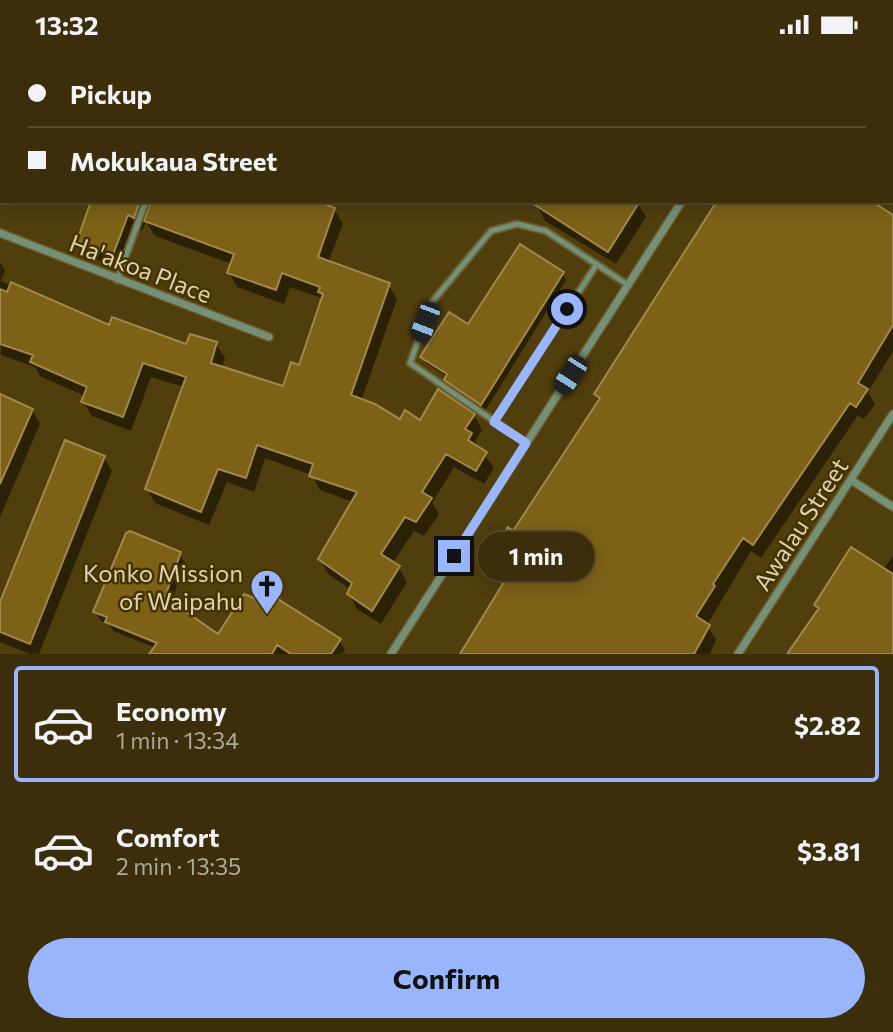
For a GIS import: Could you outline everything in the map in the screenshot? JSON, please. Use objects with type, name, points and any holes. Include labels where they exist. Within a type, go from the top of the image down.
[{"type":"street","points":[[391,654],[681,203]]},
{"type":"street","name":"Ha'akoa Place","points":[[0,233],[269,337]]},
{"type":"street","name":"Awalau Street","points":[[738,654],[893,414]]},
{"type":"street","points":[[851,480],[893,507]]},
{"type":"lane","points":[[117,280],[145,203]]},
{"type":"lane","points":[[526,443],[410,363],[432,302],[491,231],[517,224],[546,231],[628,285]]},
{"type":"lane","points":[[494,422],[597,264]]},
{"type":"building","points":[[90,203],[139,203],[134,218],[128,215],[113,255],[77,241]]},
{"type":"building","points":[[150,203],[322,203],[335,208],[318,257],[390,283],[351,395],[375,404],[400,419],[405,410],[420,420],[438,389],[475,414],[465,429],[472,433],[468,440],[487,452],[476,471],[446,454],[422,492],[432,498],[416,522],[405,517],[381,554],[400,566],[372,611],[347,594],[352,583],[318,559],[357,492],[309,476],[313,464],[257,445],[246,478],[218,469],[201,512],[145,489],[186,377],[143,363],[123,417],[81,402],[87,387],[30,362],[33,355],[0,344],[0,289],[7,292],[11,282],[109,325],[112,317],[186,344],[190,334],[217,342],[211,363],[283,386],[291,362],[299,365],[323,294],[318,292],[320,287],[282,273],[276,290],[227,273],[234,254],[144,221]]},
{"type":"building","points":[[532,203],[639,203],[608,252]]},
{"type":"building","points":[[716,203],[874,203],[893,215],[893,325],[858,383],[868,389],[856,407],[850,403],[753,545],[743,538],[696,616],[710,625],[694,654],[460,654],[510,572],[489,558],[508,527],[513,531],[600,398],[594,394]]},
{"type":"building","points":[[520,244],[564,272],[481,405],[444,380],[447,374],[420,357],[449,312],[468,324]]},
{"type":"building","points":[[0,394],[33,409],[0,484]]},
{"type":"building","points":[[65,440],[105,456],[30,644],[0,632],[0,602]]},
{"type":"building","points":[[130,531],[181,552],[165,597],[218,634],[244,594],[254,598],[263,585],[280,597],[278,599],[341,639],[331,654],[291,654],[277,645],[272,654],[149,654],[157,643],[105,622],[107,617],[93,612],[126,533]]},
{"type":"building","points":[[851,547],[893,574],[893,654],[787,654],[819,608],[814,605]]},
{"type":"place","name":"Konko Mission of Waipahu","points":[[267,616]]},
{"type":"route","points":[[454,556],[526,443],[494,422],[567,309]]}]
